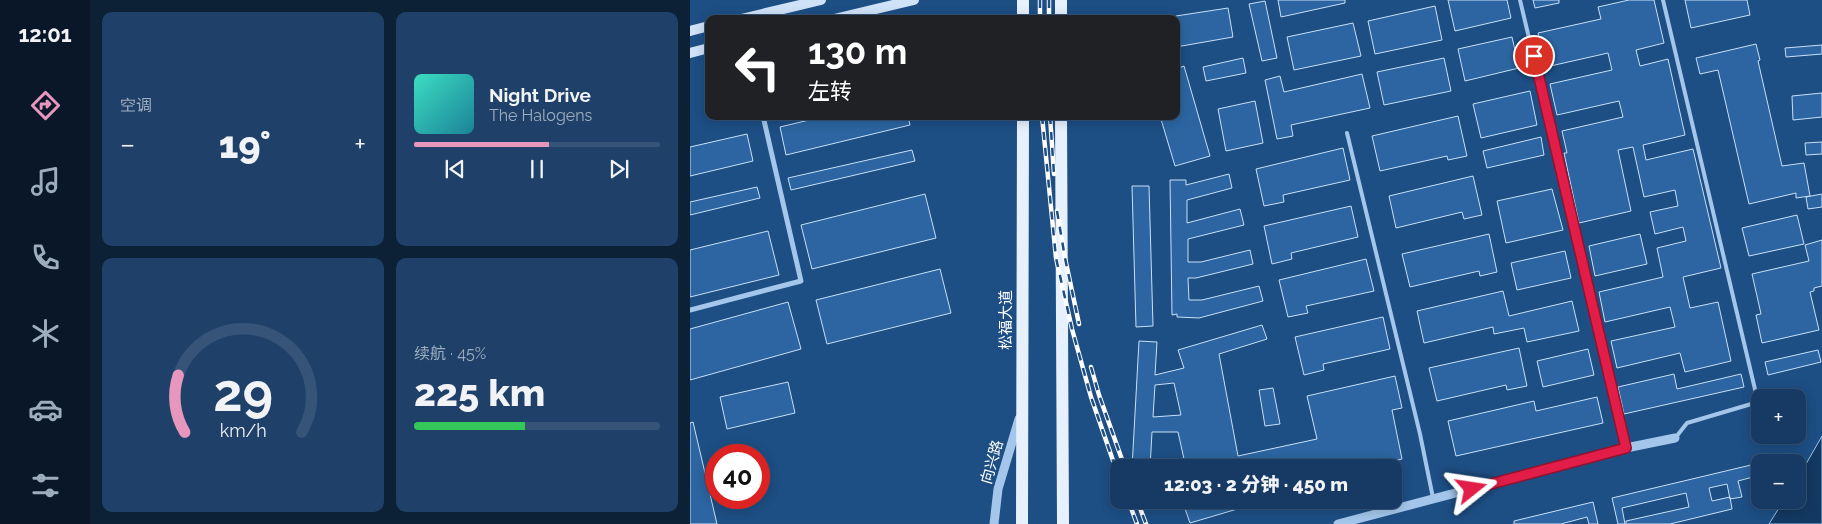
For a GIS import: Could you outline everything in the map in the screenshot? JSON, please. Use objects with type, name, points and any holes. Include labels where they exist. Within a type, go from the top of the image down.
[{"type":"main road","points":[[754,15],[787,4],[821,0]]},
{"type":"main road","points":[[851,15],[914,0]]},
{"type":"main road","points":[[1023,0],[1023,15]]},
{"type":"main road","points":[[1061,0],[1061,15]]},
{"type":"main road","points":[[690,31],[705,27]]},
{"type":"main road","points":[[690,53],[705,49]]},
{"type":"main road","name":"松福大道","points":[[1022,524],[1023,120]]},
{"type":"main road","points":[[1061,120],[1064,522]]},
{"type":"street","points":[[690,310],[801,281],[764,120]]},
{"type":"street","name":"向兴路","points":[[994,524],[998,489],[1022,409]]},
{"type":"street","points":[[1338,524],[1626,448],[1675,438]]},
{"type":"lane","points":[[1520,0],[1626,448]]},
{"type":"lane","points":[[1663,0],[1758,402],[1687,423],[1675,438]]},
{"type":"lane","points":[[1347,133],[1434,499]]},
{"type":"water","points":[[1822,436],[1822,524],[1769,524],[1778,509],[1806,509],[1806,464]]},
{"type":"building","points":[[1278,0],[1345,0],[1345,3],[1281,17]]},
{"type":"building","points":[[1448,0],[1507,0],[1511,18],[1455,31]]},
{"type":"building","points":[[1533,0],[1559,0],[1559,3],[1535,8]]},
{"type":"building","points":[[1629,0],[1654,0],[1664,43],[1636,50],[1640,66],[1668,59],[1685,135],[1643,145],[1646,160],[1693,149],[1721,268],[1683,277],[1690,308],[1718,302],[1731,361],[1685,372],[1680,353],[1617,368],[1611,341],[1675,327],[1670,307],[1605,322],[1599,292],[1663,277],[1657,248],[1686,241],[1683,227],[1655,234],[1650,212],[1678,206],[1675,190],[1644,197],[1633,147],[1618,150],[1631,211],[1579,223],[1564,153],[1567,153],[1562,131],[1623,117],[1619,101],[1557,115],[1550,84],[1612,70],[1608,53],[1546,67],[1538,33],[1601,19],[1598,7]]},
{"type":"building","points":[[1685,0],[1747,0],[1750,15],[1691,28]]},
{"type":"building","points":[[1265,1],[1277,58],[1262,61],[1249,4]]},
{"type":"building","points":[[1435,6],[1442,40],[1375,54],[1368,21]]},
{"type":"building","points":[[1228,8],[1233,37],[1180,46],[1180,15]]},
{"type":"building","points":[[1353,23],[1361,56],[1294,70],[1287,37]]},
{"type":"building","points":[[1512,37],[1519,68],[1465,81],[1458,49]]},
{"type":"building","points":[[1756,44],[1760,60],[1758,61],[1782,166],[1804,163],[1810,196],[1796,198],[1796,193],[1749,204],[1718,70],[1700,74],[1696,58]]},
{"type":"building","points":[[1822,45],[1822,54],[1786,57],[1785,48]]},
{"type":"building","points":[[1243,58],[1246,73],[1206,81],[1203,67]]},
{"type":"building","points":[[1444,58],[1451,91],[1384,105],[1377,72]]},
{"type":"building","points":[[1184,66],[1210,156],[1175,166],[1161,120],[1180,120],[1180,68]]},
{"type":"building","points":[[1362,74],[1370,108],[1291,125],[1293,136],[1277,139],[1265,80],[1280,76],[1284,92]]},
{"type":"building","points":[[1530,91],[1537,125],[1481,138],[1473,104]]},
{"type":"building","points":[[1822,93],[1822,117],[1793,120],[1792,96]]},
{"type":"building","points":[[1255,101],[1263,143],[1226,151],[1218,109]]},
{"type":"building","points":[[1458,116],[1467,156],[1448,160],[1447,156],[1380,171],[1372,136]]},
{"type":"building","points":[[809,120],[909,120],[910,125],[786,155],[780,127]]},
{"type":"building","points":[[747,134],[753,161],[690,176],[690,147]]},
{"type":"building","points":[[1541,137],[1544,155],[1487,168],[1483,151]]},
{"type":"building","points":[[1822,142],[1822,154],[1806,155],[1805,143]]},
{"type":"building","points":[[1343,148],[1350,180],[1283,195],[1284,202],[1264,206],[1256,169]]},
{"type":"building","points":[[912,150],[915,161],[791,190],[788,178]]},
{"type":"building","points":[[1229,174],[1232,188],[1187,200],[1187,223],[1240,209],[1244,225],[1188,239],[1188,262],[1201,262],[1250,250],[1253,264],[1196,278],[1188,278],[1189,300],[1202,300],[1259,286],[1263,301],[1199,318],[1177,317],[1177,314],[1172,315],[1170,180],[1186,180],[1186,185]]},
{"type":"building","points":[[1473,176],[1482,215],[1464,219],[1462,212],[1396,228],[1389,196]]},
{"type":"building","points":[[1132,186],[1149,186],[1153,326],[1136,327]]},
{"type":"building","points":[[757,187],[760,198],[690,215],[690,202]]},
{"type":"building","points":[[1552,189],[1563,230],[1506,243],[1497,201]]},
{"type":"building","points":[[925,194],[936,238],[812,269],[801,225]]},
{"type":"building","points":[[1822,194],[1822,207],[1808,209],[1806,197]]},
{"type":"building","points":[[1351,206],[1358,237],[1291,253],[1292,259],[1272,264],[1264,226]]},
{"type":"building","points":[[1797,215],[1804,244],[1749,256],[1742,228]]},
{"type":"building","points":[[768,231],[779,275],[690,297],[690,250]]},
{"type":"building","points":[[1489,234],[1497,272],[1480,276],[1479,271],[1410,287],[1402,254]]},
{"type":"building","points":[[1640,234],[1647,264],[1595,276],[1589,246]]},
{"type":"building","points":[[1822,240],[1822,286],[1814,288],[1814,291],[1810,292],[1819,330],[1762,343],[1756,315],[1761,314],[1752,274],[1809,261],[1805,245]]},
{"type":"building","points":[[1565,251],[1571,278],[1517,290],[1511,263]]},
{"type":"building","points":[[1366,259],[1374,291],[1306,306],[1308,313],[1288,317],[1279,280]]},
{"type":"building","points":[[940,269],[951,313],[827,344],[816,300]]},
{"type":"building","points":[[1503,291],[1509,316],[1572,301],[1579,331],[1527,342],[1524,328],[1494,334],[1493,327],[1424,343],[1417,311]]},
{"type":"building","points":[[788,302],[801,349],[690,380],[690,329]]},
{"type":"building","points":[[1383,317],[1390,349],[1323,364],[1324,370],[1304,375],[1295,337]]},
{"type":"building","points":[[1262,325],[1267,339],[1219,354],[1238,456],[1317,439],[1307,396],[1395,376],[1402,408],[1392,410],[1402,459],[1184,459],[1178,432],[1152,432],[1150,459],[1132,459],[1139,341],[1157,342],[1155,375],[1184,368],[1178,350]],"holes":[[[1174,383],[1181,415],[1153,417],[1155,385]]]},
{"type":"building","points":[[1519,348],[1527,386],[1507,390],[1506,385],[1437,401],[1429,368]]},
{"type":"building","points":[[1588,349],[1594,375],[1543,387],[1537,361]]},
{"type":"building","points":[[1818,350],[1821,362],[1768,375],[1765,362]]},
{"type":"building","points":[[1674,374],[1677,389],[1741,374],[1744,387],[1624,414],[1618,387]]},
{"type":"building","points":[[788,382],[795,413],[727,429],[720,397]]},
{"type":"building","points":[[1273,388],[1280,424],[1265,426],[1259,390]]},
{"type":"building","points":[[1597,397],[1603,423],[1456,456],[1448,421],[1534,401],[1536,411]]},
{"type":"building","points":[[693,422],[705,473],[705,509],[713,509],[717,524],[690,524],[690,423]]},
{"type":"building","points":[[1751,465],[1751,478],[1738,481],[1742,497],[1730,499],[1732,509],[1670,524],[1626,524],[1626,521],[1689,507],[1686,493],[1622,508],[1625,524],[1618,524],[1612,498]],"holes":[[[1727,484],[1730,497],[1712,501],[1709,488]]]},
{"type":"building","points":[[1593,502],[1598,524],[1589,524],[1587,517],[1561,524],[1514,524],[1514,521]]},
{"type":"building","points":[[1185,509],[1237,509],[1190,523]]},
{"type":"railway","points":[[1040,0],[1040,15]]},
{"type":"railway","points":[[1049,0],[1049,15]]},
{"type":"railway","points":[[1042,120],[1056,258],[1072,329],[1091,397],[1112,459]]},
{"type":"railway","points":[[1050,120],[1054,174]]},
{"type":"railway","points":[[1057,211],[1079,324]]},
{"type":"railway","points":[[1091,367],[1122,459]]},
{"type":"railway","points":[[1131,509],[1137,524]]},
{"type":"railway","points":[[1140,509],[1146,524]]},
{"type":"route","points":[[1472,489],[1626,448],[1534,56]]}]
